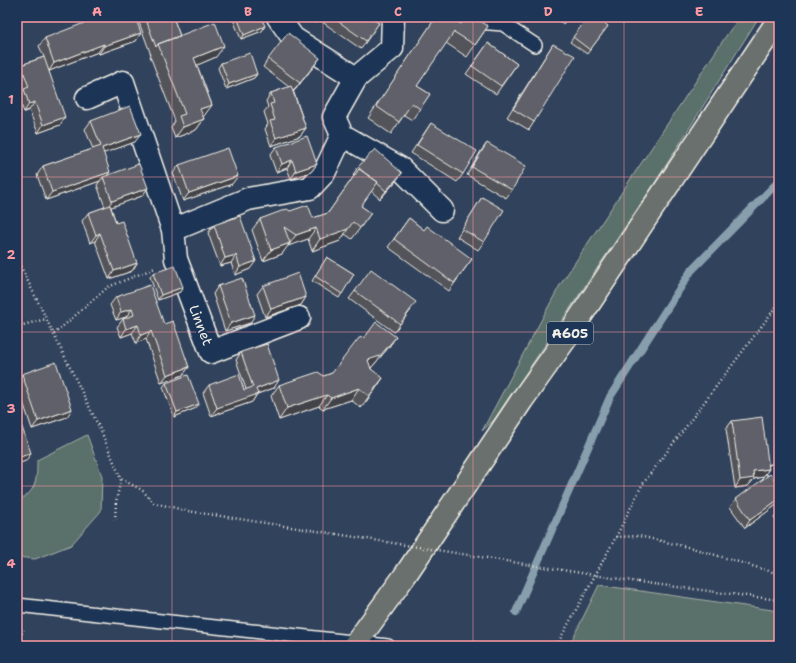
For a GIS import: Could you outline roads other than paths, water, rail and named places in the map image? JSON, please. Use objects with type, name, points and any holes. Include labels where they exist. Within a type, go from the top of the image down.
[{"type":"main road","name":"A605","points":[[356,644],[406,574],[522,400],[564,341],[779,19]]},
{"type":"street","points":[[278,17],[293,38],[356,78]]},
{"type":"street","points":[[393,17],[392,48],[356,78],[334,117],[342,135],[400,168],[442,210]]},
{"type":"street","name":"Linnet","points":[[87,98],[123,82],[173,230],[176,259],[211,352],[299,318]]},
{"type":"street","points":[[173,230],[248,199],[310,188],[324,173],[342,135]]},
{"type":"lane","points":[[463,17],[477,22],[502,24],[535,45]]},
{"type":"lane","points":[[17,605],[356,644],[388,646]]},
{"type":"waterway","points":[[516,612],[610,397],[691,271],[779,181]]}]
